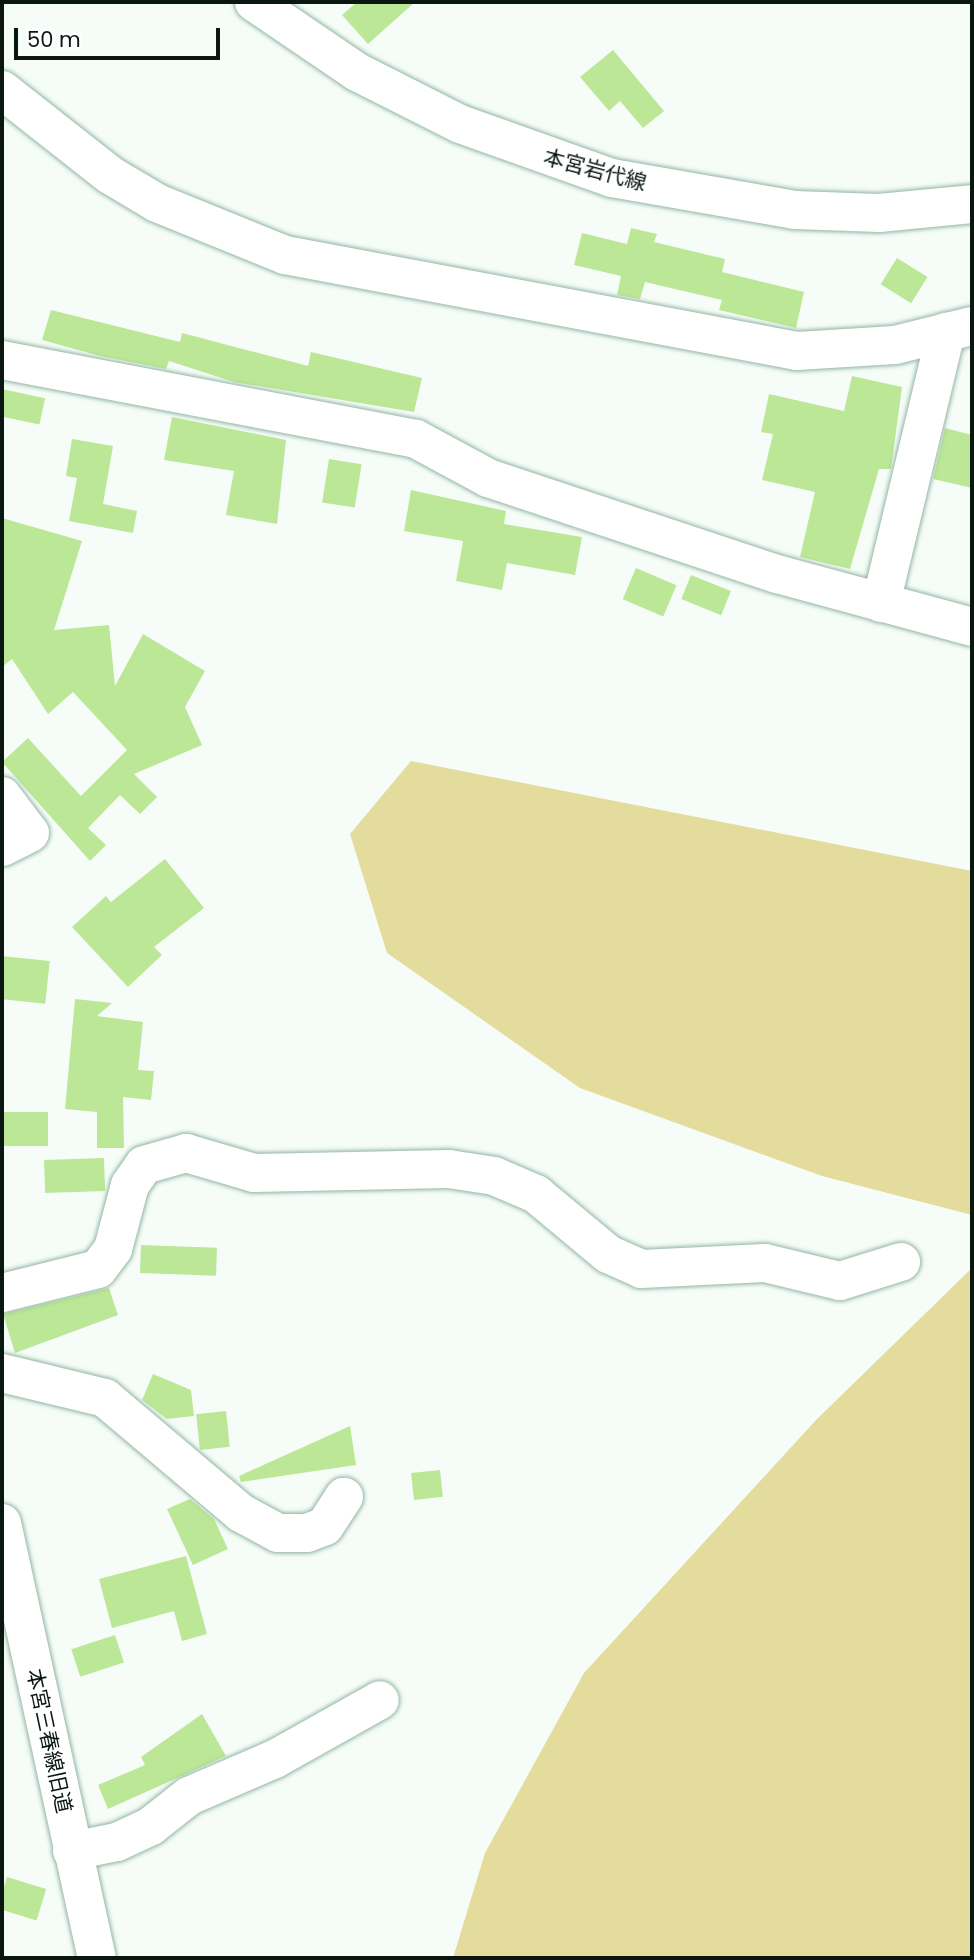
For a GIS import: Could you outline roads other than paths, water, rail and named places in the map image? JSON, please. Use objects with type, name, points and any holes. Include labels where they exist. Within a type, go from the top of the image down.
[{"type":"street","name":"本宮岩代線","points":[[254,2],[357,72],[460,124],[612,178],[795,210],[879,213],[972,204]]},
{"type":"street","points":[[2,90],[122,182],[285,255],[797,351],[895,345],[959,329],[881,603]]},
{"type":"street","points":[[2,360],[416,439],[488,478],[881,603],[972,627]]},
{"type":"street","points":[[2,796],[30,833],[2,847]]},
{"type":"street","points":[[2,1293],[98,1269],[113,1249],[130,1185],[144,1165],[186,1153],[254,1174],[449,1169],[494,1175],[536,1194],[608,1254],[641,1269],[765,1263],[840,1281],[901,1262]]},
{"type":"street","points":[[2,1373],[105,1398],[241,1513],[278,1533],[307,1533],[325,1526],[344,1497]]},
{"type":"street","name":"本宮三春線旧道","points":[[2,1522],[97,1958]]},
{"type":"street","points":[[72,1851],[117,1842],[151,1826],[189,1796],[275,1759],[380,1700]]}]
